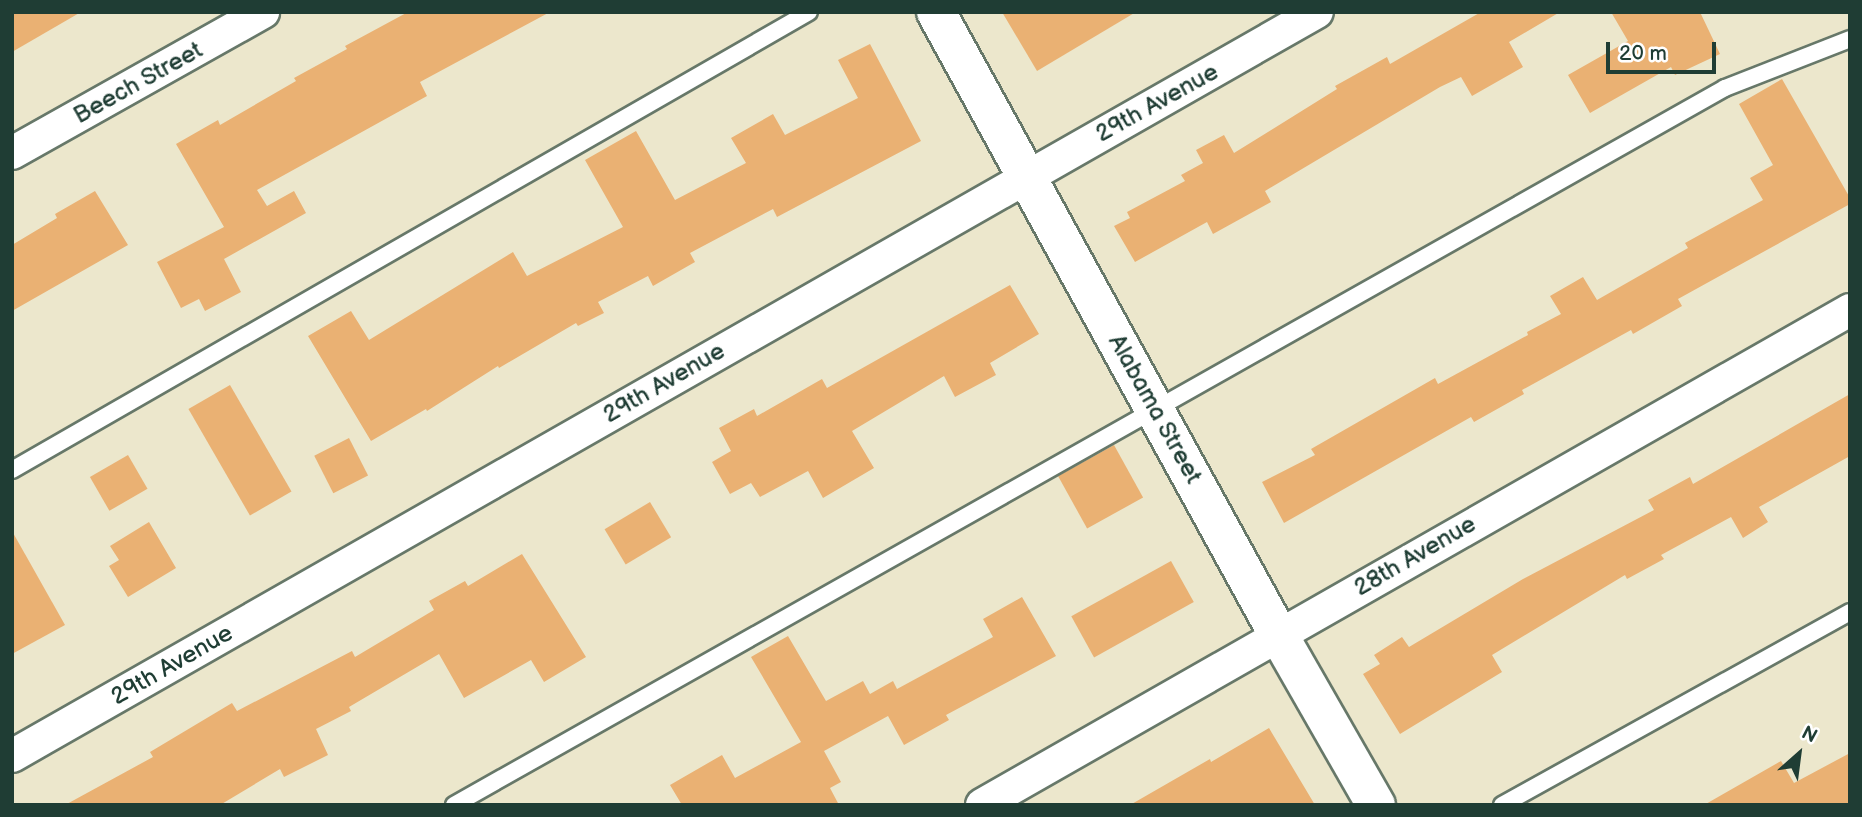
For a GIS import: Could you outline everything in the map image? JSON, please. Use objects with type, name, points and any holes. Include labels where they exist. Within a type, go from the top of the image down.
[{"type":"street","name":"Beech Street","points":[[12,153],[263,12]]},
{"type":"street","name":"Alabama Street","points":[[936,12],[1278,634],[1376,805]]},
{"type":"street","name":"29th Avenue","points":[[12,756],[1317,12]]},
{"type":"street","name":"28th Avenue","points":[[982,805],[1850,310]]},
{"type":"lane","points":[[12,470],[809,12]]},
{"type":"lane","points":[[454,805],[1154,407],[1725,88],[1850,39]]},
{"type":"lane","points":[[1502,805],[1850,612]]},
{"type":"building","points":[[12,12],[81,12],[12,52]]},
{"type":"building","points":[[408,12],[550,12],[420,82],[427,96],[257,190],[267,206],[294,191],[306,213],[224,259],[241,292],[205,311],[199,299],[181,308],[157,262],[224,227],[176,144],[218,120],[220,125],[296,81],[294,78],[347,49],[345,46]]},
{"type":"building","points":[[1002,12],[1136,12],[1037,71]]},
{"type":"building","points":[[1481,12],[1560,12],[1509,42],[1523,67],[1472,96],[1461,77],[1440,87],[1265,191],[1271,202],[1213,234],[1207,222],[1135,262],[1114,226],[1130,218],[1127,212],[1185,181],[1181,175],[1203,163],[1196,150],[1224,135],[1234,153],[1337,89],[1335,86],[1387,57],[1390,64]]},
{"type":"building","points":[[1611,12],[1700,12],[1720,54],[1675,75],[1671,67],[1590,113],[1568,75],[1628,41]]},
{"type":"building","points":[[870,44],[921,141],[777,217],[773,209],[690,253],[695,262],[653,286],[648,276],[598,302],[604,313],[578,326],[576,323],[371,441],[308,336],[351,311],[369,340],[513,252],[527,276],[623,227],[585,160],[636,131],[675,200],[746,163],[731,138],[773,114],[785,135],[858,98],[838,60]]},
{"type":"building","points":[[1782,79],[1850,198],[1850,204],[1678,299],[1682,306],[1633,334],[1631,330],[1522,390],[1524,394],[1474,422],[1471,417],[1284,523],[1262,482],[1315,455],[1311,449],[1435,378],[1438,384],[1561,314],[1550,296],[1583,277],[1597,300],[1688,248],[1685,243],[1763,200],[1750,178],[1773,165],[1739,104]]},
{"type":"building","points":[[95,191],[128,245],[12,311],[12,245],[57,218],[55,214]]},
{"type":"building","points":[[1010,285],[1039,334],[990,363],[996,375],[955,397],[944,376],[852,431],[874,468],[823,498],[808,471],[760,497],[751,483],[730,494],[712,462],[731,451],[719,428],[754,409],[757,416],[822,379],[827,388]]},
{"type":"building","points":[[230,385],[292,492],[250,516],[188,409]]},
{"type":"building","points":[[1850,394],[1850,456],[1759,507],[1768,522],[1743,538],[1731,517],[1661,555],[1664,559],[1627,579],[1625,575],[1492,655],[1502,672],[1400,734],[1363,674],[1380,664],[1374,655],[1402,637],[1409,647],[1523,579],[1654,510],[1648,500],[1690,477],[1693,484]]},
{"type":"building","points":[[349,438],[368,475],[333,493],[314,456]]},
{"type":"building","points":[[1114,445],[1143,497],[1087,529],[1058,476]]},
{"type":"building","points":[[128,455],[148,489],[109,511],[90,477]]},
{"type":"building","points":[[650,502],[671,537],[626,564],[605,529]]},
{"type":"building","points":[[149,522],[176,568],[128,597],[109,566],[119,560],[110,546]]},
{"type":"building","points":[[12,531],[65,625],[12,654]]},
{"type":"building","points":[[522,554],[586,657],[544,682],[531,660],[464,698],[439,654],[349,707],[351,711],[316,729],[328,755],[284,777],[280,769],[220,805],[65,805],[153,757],[150,752],[232,703],[237,711],[352,651],[355,657],[434,610],[429,601],[465,581],[468,586]]},
{"type":"building","points":[[1171,561],[1194,602],[1094,657],[1071,616]]},
{"type":"building","points":[[1022,597],[1056,656],[946,715],[949,720],[904,745],[888,716],[824,751],[841,782],[830,788],[839,805],[682,805],[670,785],[722,755],[735,778],[801,742],[751,657],[788,636],[826,701],[863,681],[870,694],[893,681],[897,689],[993,637],[983,619]]},
{"type":"building","points":[[1269,728],[1315,805],[1130,805],[1210,759],[1211,762]]},
{"type":"building","points":[[1850,753],[1850,805],[1704,805],[1781,761],[1794,783]]}]
